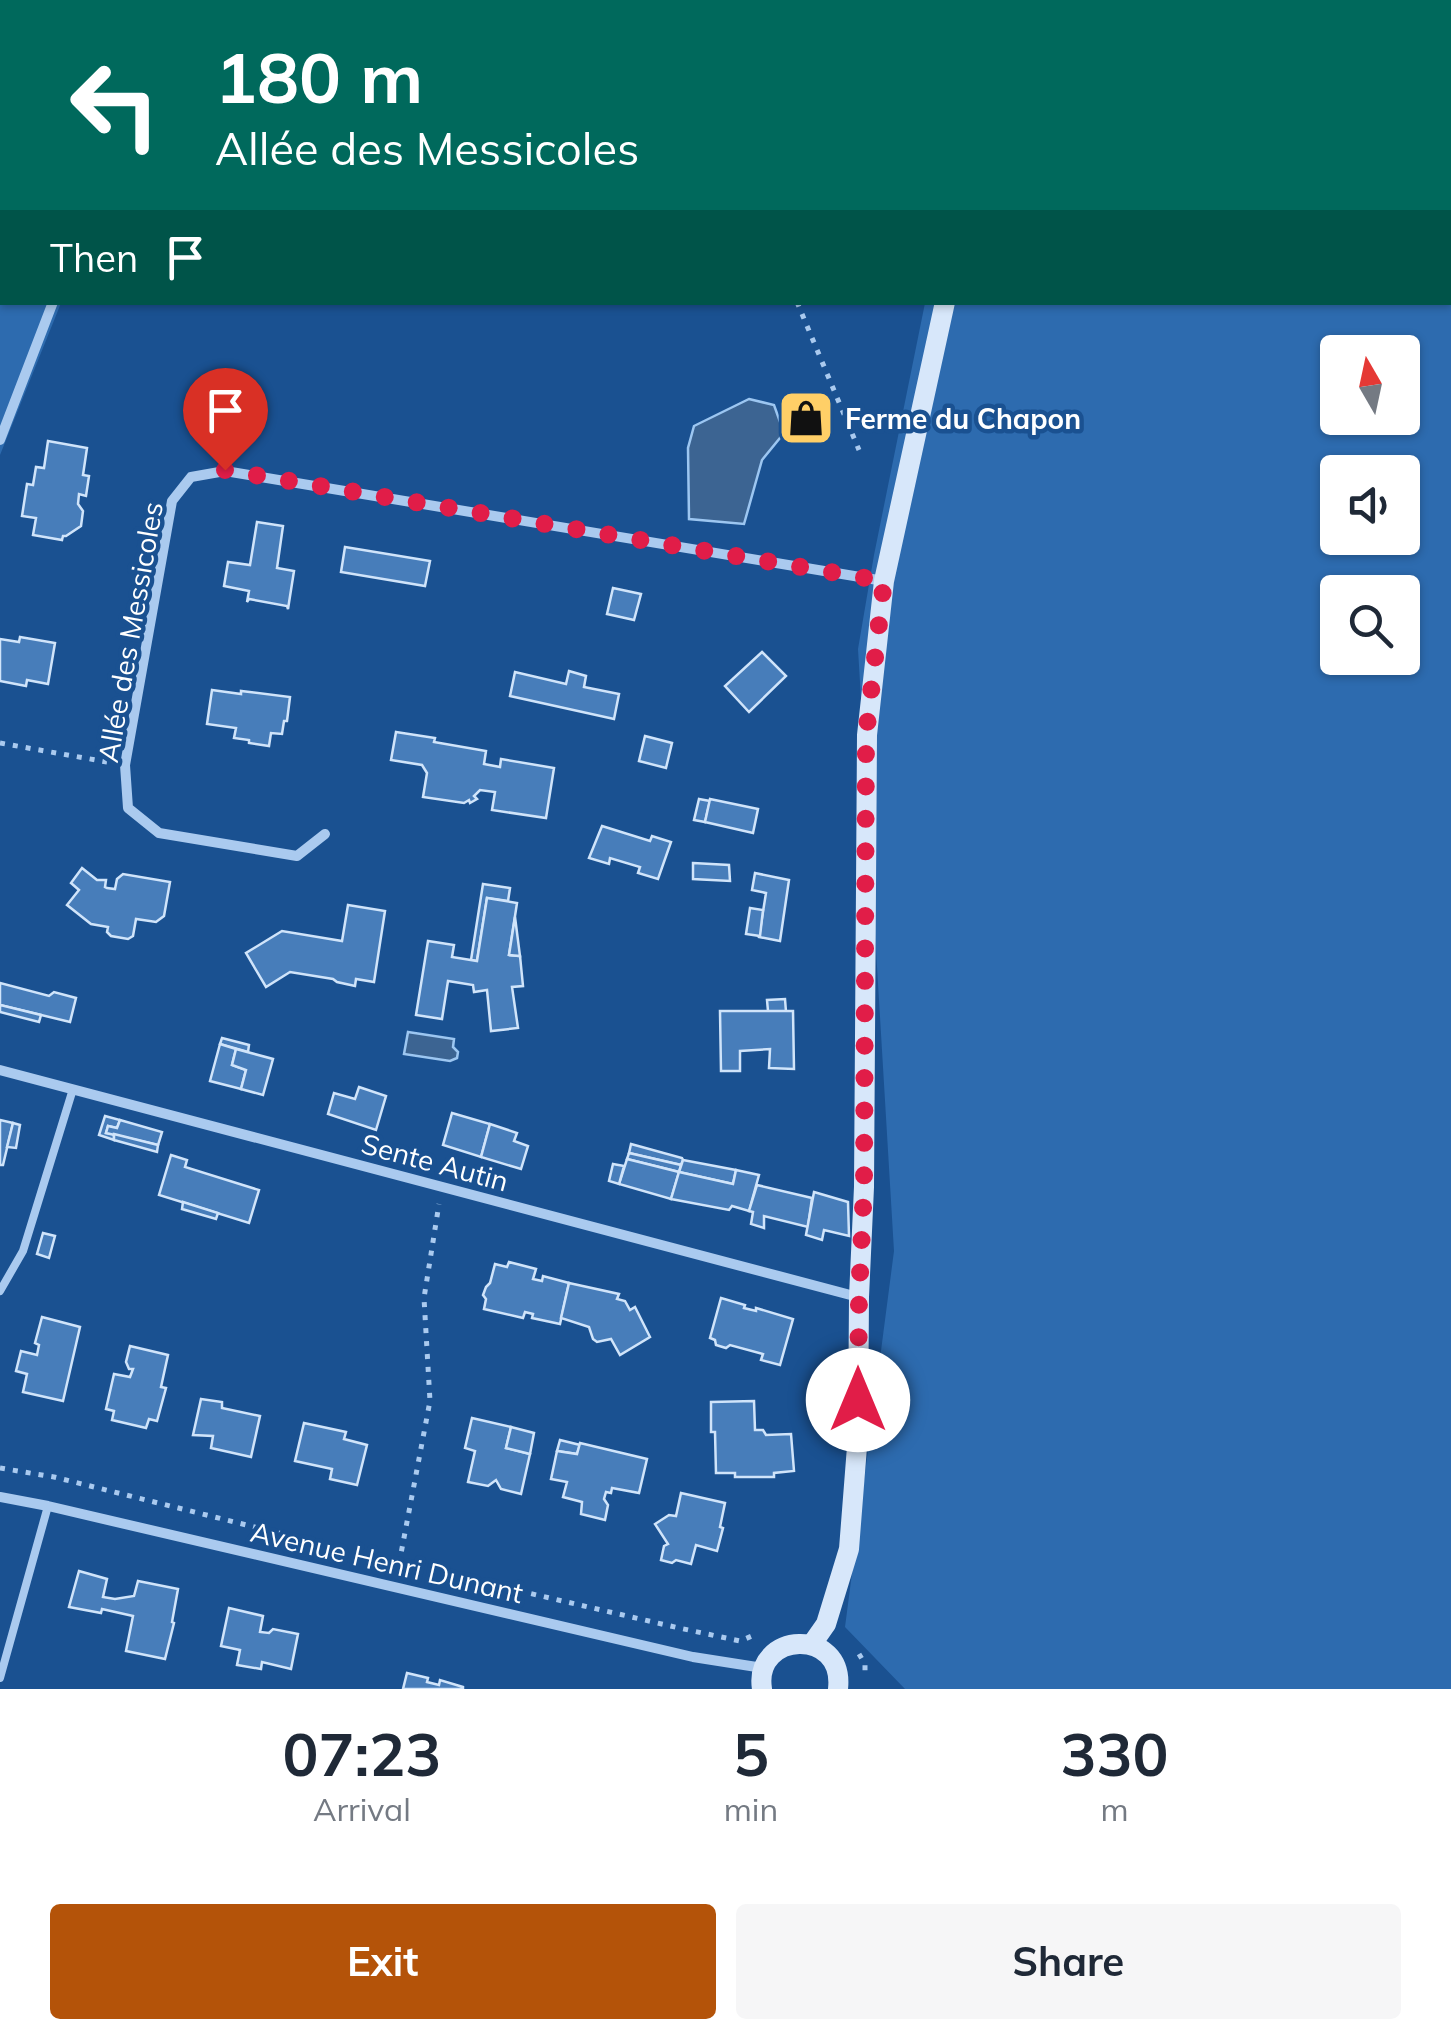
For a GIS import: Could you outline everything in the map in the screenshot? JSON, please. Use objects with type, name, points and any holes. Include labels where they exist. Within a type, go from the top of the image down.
[{"type":"street","points":[[0,440],[52,305]]},
{"type":"street","points":[[812,1644],[826,1624],[850,1549],[858,1434],[864,1187],[866,735],[884,581],[944,305]]},
{"type":"street","name":"Allée des Messicoles","points":[[325,834],[297,856],[159,833],[128,808],[125,765],[172,501],[191,477],[225,470],[884,581]]},
{"type":"street","name":"Sente Autin","points":[[0,1070],[859,1297]]},
{"type":"street","name":"Avenue Henri Dunant","points":[[0,1498],[393,1586],[692,1657],[763,1679]]},
{"type":"street","points":[[763,1679],[770,1657],[780,1648],[812,1644],[834,1662],[840,1676],[838,1689]]},
{"type":"lane","points":[[0,1290],[24,1251],[73,1089]]},
{"type":"lane","points":[[0,1678],[48,1506]]},
{"type":"path","points":[[797,305],[859,450]]},
{"type":"path","points":[[0,743],[125,765]]},
{"type":"path","points":[[393,1586],[430,1400],[424,1298],[442,1187]]},
{"type":"path","points":[[0,1468],[54,1477],[740,1641],[757,1634]]},
{"type":"path","points":[[826,1624],[852,1642],[859,1653],[865,1664],[864,1689]]},
{"type":"shaded area","points":[[0,305],[60,305],[0,455]]},
{"type":"shaded area","points":[[925,305],[1451,305],[1451,1689],[905,1689],[845,1627],[894,1251],[858,649]]},
{"type":"shaded area","points":[[749,399],[774,405],[784,433],[762,460],[744,524],[689,519],[688,448],[694,426]]},
{"type":"shaded area","points":[[408,1032],[454,1039],[457,1058],[450,1061],[404,1054]]},
{"type":"building","name":"Ferme du Chapon","points":[[808,396],[822,432],[805,440],[789,404]]},
{"type":"building","points":[[48,441],[87,448],[83,475],[89,476],[86,496],[79,494],[78,504],[83,511],[81,526],[62,540],[33,535],[36,518],[22,516],[27,484],[33,485],[36,467],[44,468]]},
{"type":"building","points":[[257,522],[283,526],[277,568],[294,571],[288,609],[249,599],[247,602],[249,591],[224,586],[228,562],[250,565]]},
{"type":"building","points":[[345,547],[430,561],[425,586],[341,572]]},
{"type":"building","points":[[613,588],[641,594],[634,620],[607,614]]},
{"type":"building","points":[[20,637],[55,643],[48,684],[27,680],[26,686],[0,681],[0,639],[19,642]]},
{"type":"building","points":[[762,652],[786,676],[749,712],[725,686]]},
{"type":"building","points":[[569,671],[586,676],[584,687],[619,694],[614,719],[510,696],[515,672],[566,684]]},
{"type":"building","points":[[212,690],[290,697],[282,734],[271,733],[269,746],[234,738],[236,728],[207,724]]},
{"type":"building","points":[[396,732],[486,751],[484,764],[500,767],[501,759],[554,768],[546,818],[492,810],[495,792],[480,790],[474,796],[477,799],[470,803],[423,797],[427,773],[422,765],[391,760]]},
{"type":"building","points":[[645,736],[672,743],[666,768],[639,761]]},
{"type":"building","points":[[699,799],[710,801],[705,822],[694,820]]},
{"type":"building","points":[[710,799],[758,809],[753,833],[705,822]]},
{"type":"building","points":[[602,826],[650,841],[652,836],[671,842],[658,879],[638,873],[640,867],[610,858],[609,864],[589,858]]},
{"type":"building","points":[[693,863],[729,865],[730,881],[693,879]]},
{"type":"building","points":[[82,868],[97,880],[106,880],[107,888],[115,889],[123,874],[170,882],[164,916],[156,922],[136,919],[133,936],[128,939],[111,936],[108,927],[91,924],[67,905],[79,890],[71,883]]},
{"type":"building","points":[[755,873],[789,880],[780,941],[759,937],[766,893],[752,890]]},
{"type":"building","points":[[483,884],[510,888],[508,901],[487,898],[477,961],[471,960]]},
{"type":"building","points":[[487,898],[517,903],[509,955],[520,956],[523,986],[512,987],[518,1028],[491,1031],[487,990],[474,992],[473,985],[448,981],[442,1019],[416,1015],[428,941],[454,945],[452,957],[477,961]]},
{"type":"building","points":[[348,905],[385,911],[374,982],[356,979],[355,986],[290,972],[266,987],[246,953],[282,931],[342,941]]},
{"type":"building","points":[[750,908],[763,910],[760,936],[746,934]]},
{"type":"building","points":[[515,917],[520,956],[509,955]]},
{"type":"building","points":[[0,983],[49,996],[54,992],[76,998],[70,1022],[0,1005]]},
{"type":"building","points":[[785,999],[786,1012],[768,1011],[767,1000]]},
{"type":"building","points":[[0,1005],[41,1015],[39,1022],[0,1012]]},
{"type":"building","points":[[720,1011],[793,1011],[794,1069],[769,1068],[770,1049],[740,1051],[740,1071],[721,1071]]},
{"type":"building","points":[[222,1038],[249,1045],[248,1052],[220,1044]]},
{"type":"building","points":[[220,1044],[236,1049],[232,1065],[246,1070],[241,1089],[210,1081]]},
{"type":"building","points":[[236,1049],[273,1059],[263,1095],[241,1089],[246,1070],[232,1065]]},
{"type":"building","points":[[359,1087],[386,1096],[376,1130],[328,1114],[334,1093],[355,1099]]},
{"type":"building","points":[[452,1113],[490,1124],[481,1157],[443,1145]]},
{"type":"building","points":[[105,1116],[120,1120],[117,1128],[108,1126],[106,1133],[114,1134],[114,1140],[99,1135]]},
{"type":"building","points":[[0,1120],[13,1123],[3,1165],[0,1165]]},
{"type":"building","points":[[120,1120],[162,1132],[158,1145],[106,1133],[108,1126],[117,1128]]},
{"type":"building","points":[[13,1123],[20,1125],[16,1148],[7,1147]]},
{"type":"building","points":[[490,1124],[517,1133],[514,1141],[528,1146],[521,1169],[481,1157]]},
{"type":"building","points":[[114,1134],[158,1145],[157,1152],[114,1140]]},
{"type":"building","points":[[631,1144],[683,1160],[681,1165],[629,1153]]},
{"type":"building","points":[[629,1153],[681,1165],[679,1172],[627,1159]]},
{"type":"building","points":[[171,1155],[187,1160],[185,1167],[259,1190],[249,1223],[159,1195]]},
{"type":"building","points":[[627,1159],[679,1172],[671,1199],[619,1184]]},
{"type":"building","points":[[683,1160],[736,1170],[733,1184],[679,1172]]},
{"type":"building","points":[[613,1164],[624,1166],[619,1184],[609,1181]]},
{"type":"building","points":[[736,1170],[759,1175],[749,1211],[671,1199],[679,1172],[733,1184]]},
{"type":"building","points":[[757,1185],[812,1198],[808,1227],[764,1216],[764,1228],[751,1224],[753,1212],[749,1211]]},
{"type":"building","points":[[814,1192],[848,1202],[849,1236],[824,1230],[822,1240],[806,1235]]},
{"type":"building","points":[[183,1202],[218,1213],[216,1219],[182,1209]]},
{"type":"building","points":[[43,1233],[55,1236],[49,1258],[37,1254]]},
{"type":"building","points":[[509,1262],[536,1269],[533,1279],[542,1281],[543,1276],[569,1283],[560,1324],[532,1318],[533,1314],[525,1312],[523,1318],[484,1309],[483,1295],[495,1264],[507,1267]]},
{"type":"building","points":[[569,1283],[619,1294],[617,1299],[625,1301],[630,1310],[635,1307],[650,1337],[620,1355],[611,1339],[597,1342],[589,1327],[561,1318]]},
{"type":"building","points":[[721,1298],[745,1305],[744,1308],[793,1319],[780,1365],[761,1360],[763,1354],[716,1345],[710,1338]]},
{"type":"building","points":[[42,1317],[80,1327],[63,1401],[23,1392],[27,1374],[16,1371],[21,1351],[37,1355],[39,1345],[35,1343]]},
{"type":"building","points":[[130,1346],[168,1355],[161,1387],[166,1388],[157,1421],[149,1419],[146,1428],[112,1420],[114,1411],[106,1409],[114,1374],[130,1377],[133,1369],[126,1362]]},
{"type":"building","points":[[201,1399],[260,1416],[251,1457],[211,1448],[213,1436],[193,1435]]},
{"type":"building","points":[[754,1401],[755,1430],[763,1430],[766,1435],[791,1434],[794,1471],[774,1473],[774,1477],[716,1473],[711,1402]]},
{"type":"building","points":[[472,1418],[511,1427],[506,1448],[530,1454],[521,1494],[501,1489],[496,1480],[488,1486],[468,1482],[475,1451],[465,1448]]},
{"type":"building","points":[[304,1423],[346,1432],[344,1439],[367,1445],[357,1485],[330,1479],[332,1469],[295,1461]]},
{"type":"building","points":[[511,1427],[534,1433],[530,1454],[506,1448]]},
{"type":"building","points":[[560,1440],[580,1445],[577,1454],[557,1451]]},
{"type":"building","points":[[580,1443],[647,1459],[639,1493],[612,1488],[611,1493],[606,1492],[605,1520],[581,1514],[582,1502],[563,1497],[567,1482],[551,1479],[557,1451],[577,1454]]},
{"type":"building","points":[[681,1493],[725,1503],[717,1551],[696,1545],[691,1564],[661,1560],[668,1544],[655,1524],[669,1515],[676,1516]]},
{"type":"building","points":[[79,1571],[107,1579],[103,1597],[134,1596],[138,1581],[178,1589],[165,1659],[126,1651],[133,1616],[69,1607]]},
{"type":"building","points":[[229,1608],[263,1616],[260,1632],[273,1629],[298,1634],[291,1669],[262,1662],[261,1669],[237,1665],[240,1650],[221,1646]]},
{"type":"building","points":[[407,1673],[428,1678],[427,1682],[439,1685],[440,1680],[463,1689],[403,1689]]},
{"type":"place","name":"Ferme du Chapon","points":[[806,418]]},
{"type":"route","points":[[225,470],[884,581],[866,735],[864,1187],[858,1400]]}]
